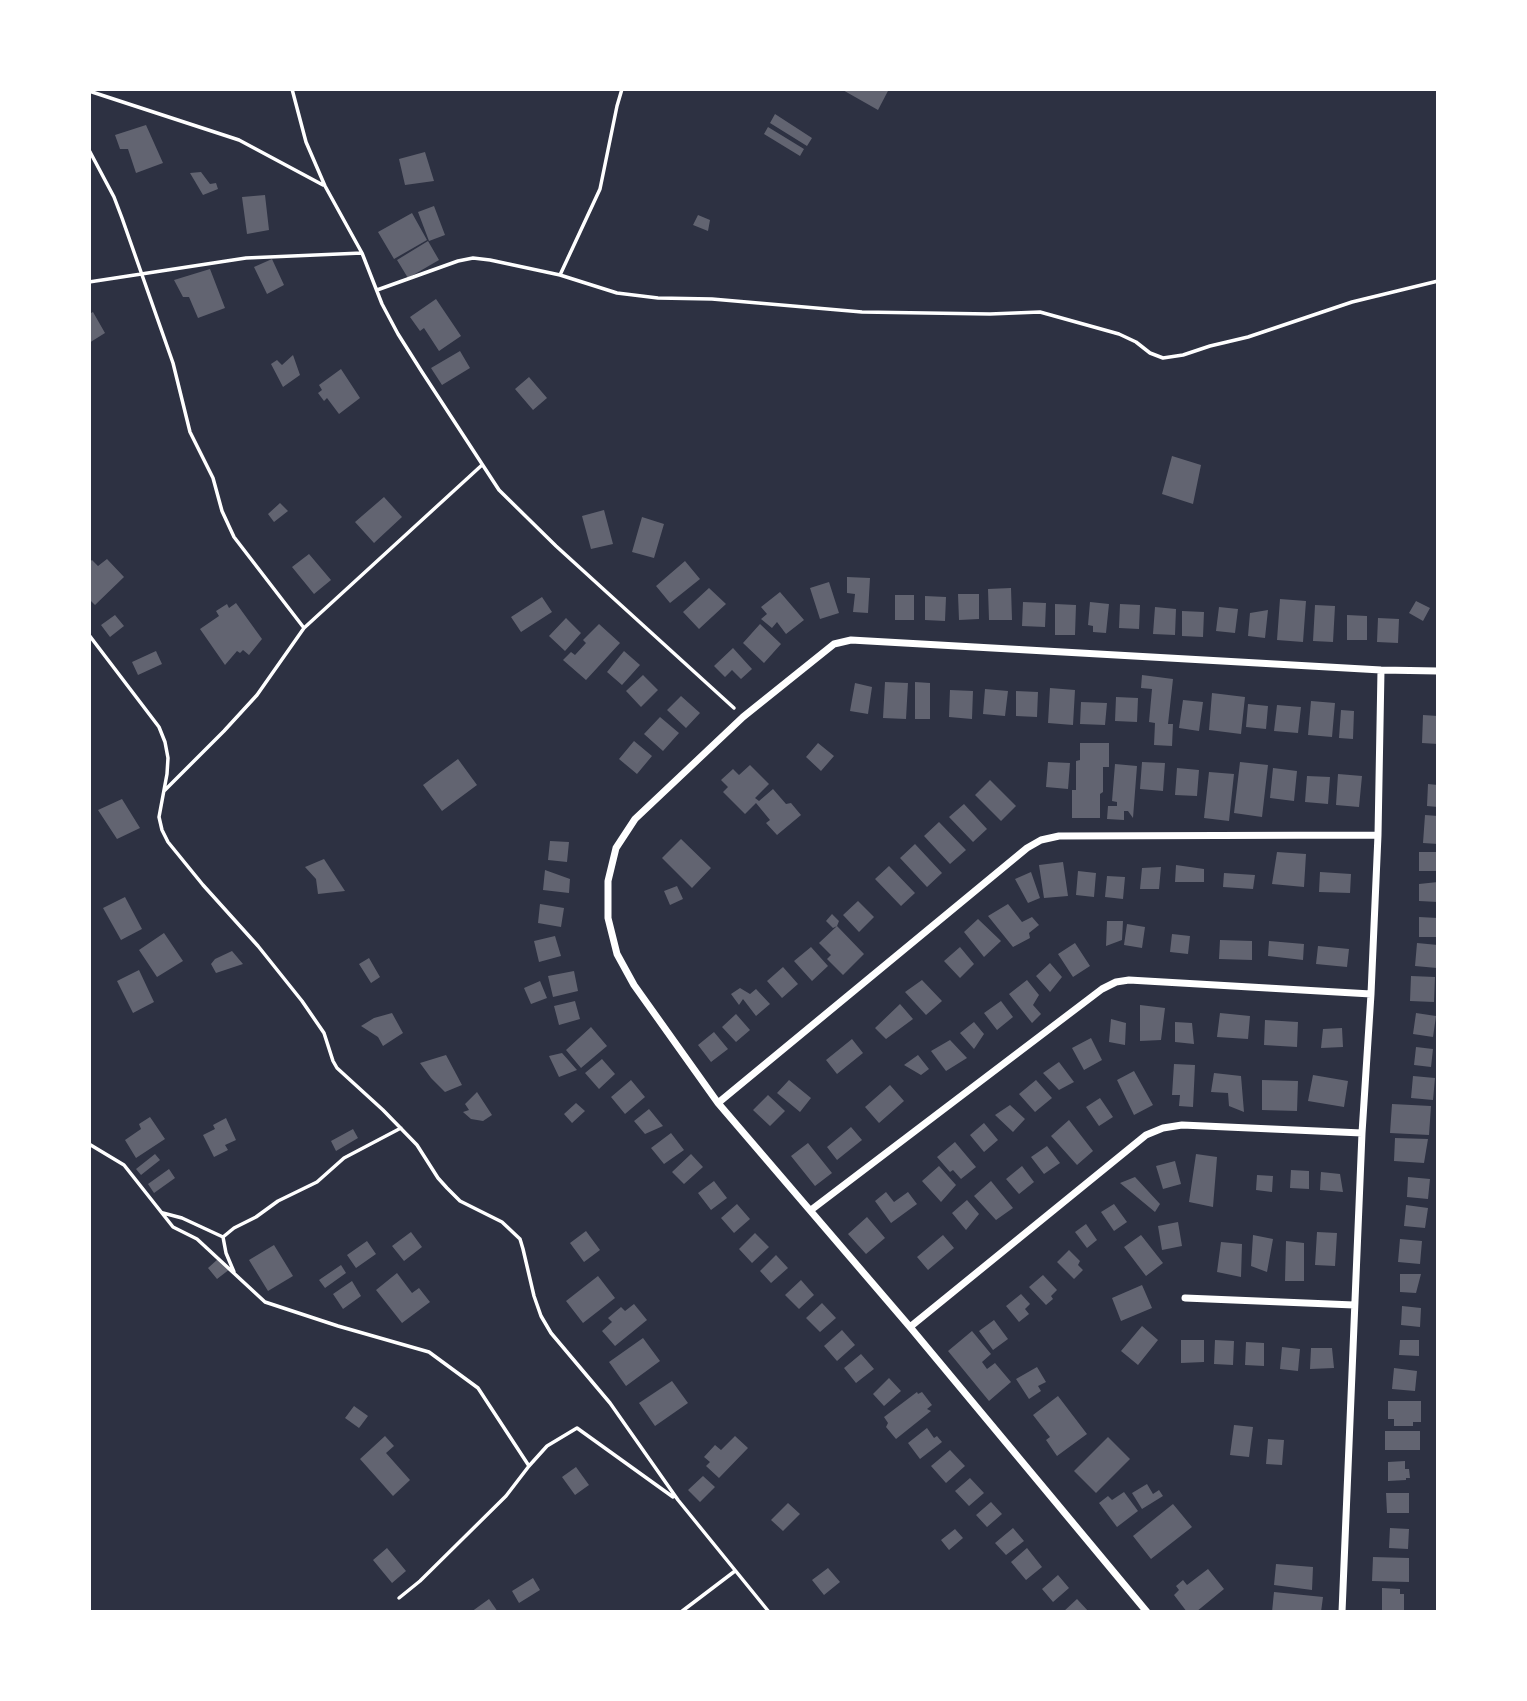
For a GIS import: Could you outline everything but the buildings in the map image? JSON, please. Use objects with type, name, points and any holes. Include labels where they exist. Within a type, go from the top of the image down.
[{"type":"street","points":[[1147,1612],[910,1327],[718,1103],[634,985],[617,954],[608,918],[608,881],[616,848],[635,819],[743,717],[834,644],[851,640],[1438,671]]},
{"type":"street","points":[[1342,1612],[1354,1305],[1378,835],[1381,670]]},
{"type":"street","points":[[718,1103],[1041,840],[1059,836],[1378,835]]},
{"type":"street","points":[[811,1210],[1102,989],[1116,982],[1129,980],[1371,994]]},
{"type":"street","points":[[910,1327],[1146,1135],[1163,1128],[1182,1125],[1362,1133]]},
{"type":"street","points":[[1185,1298],[1354,1305]]},
{"type":"path","points":[[292,89],[306,142],[325,187],[362,253],[382,304],[398,334],[499,490],[531,523],[743,717]]},
{"type":"path","points":[[560,275],[600,189],[622,89]]},
{"type":"path","points":[[89,91],[239,139],[325,187]]},
{"type":"path","points":[[89,150],[114,197],[173,363],[187,424],[213,478],[227,525],[304,628]]},
{"type":"path","points":[[89,282],[246,258],[362,253]]},
{"type":"path","points":[[377,290],[473,258],[560,275],[617,293],[657,298],[723,300],[862,312],[1040,312],[1119,334],[1163,358],[1248,337],[1352,302],[1438,281]]},
{"type":"path","points":[[163,792],[257,695],[304,628],[482,465]]},
{"type":"path","points":[[89,635],[159,727],[165,742],[167,774],[159,817],[168,842],[258,946],[302,1002],[324,1033],[337,1068],[401,1128],[447,1188],[460,1200],[502,1222],[520,1239],[534,1296],[551,1333],[610,1403],[678,1500],[769,1612]]},
{"type":"path","points":[[223,1237],[278,1201],[317,1182],[344,1158],[401,1128]]},
{"type":"path","points":[[89,1144],[124,1165],[173,1227],[197,1239],[265,1302],[429,1352],[478,1388],[529,1465]]},
{"type":"path","points":[[162,1213],[182,1218],[223,1237]]},
{"type":"path","points":[[223,1237],[235,1274]]},
{"type":"path","points":[[399,1598],[420,1581],[506,1496],[547,1446],[577,1428],[678,1500]]},
{"type":"path","points":[[681,1612],[735,1572]]}]
